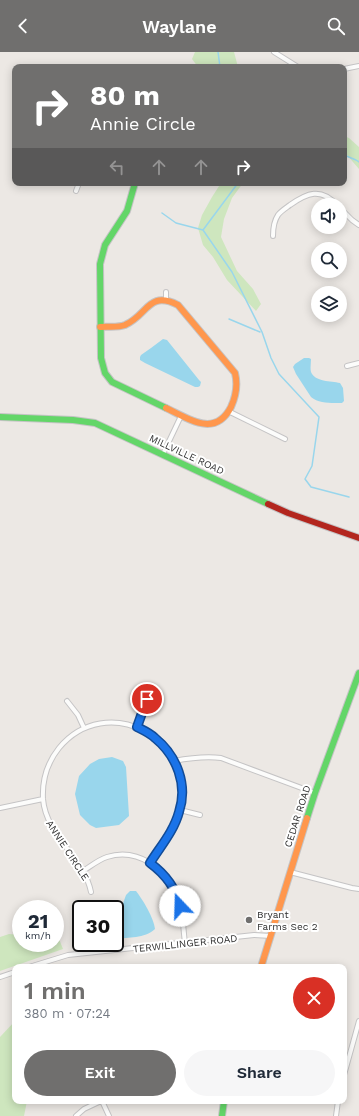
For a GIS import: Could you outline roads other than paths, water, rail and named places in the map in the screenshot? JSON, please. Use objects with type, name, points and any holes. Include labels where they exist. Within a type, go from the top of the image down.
[{"type":"street","points":[[274,52],[293,64]]},
{"type":"street","points":[[347,68],[359,66]]},
{"type":"street","points":[[76,191],[78,186]]},
{"type":"street","points":[[100,327],[126,324],[133,320],[152,303],[157,301],[166,300],[182,308],[235,373],[238,385],[237,390],[226,415],[213,424],[208,425],[197,423],[123,389],[105,373],[102,363],[100,327],[100,264],[102,254],[109,240],[128,211],[134,186]]},
{"type":"street","points":[[273,236],[274,226],[278,215],[304,196],[321,194],[329,198]]},
{"type":"street","points":[[347,215],[359,225]]},
{"type":"street","points":[[166,292],[166,300]]},
{"type":"street","points":[[347,366],[359,363]]},
{"type":"street","points":[[228,412],[285,439]]},
{"type":"street","points":[[163,454],[181,416]]},
{"type":"street","name":"MILLVILLE ROAD","points":[[0,417],[73,420],[91,422],[104,426],[288,513],[359,538]]},
{"type":"street","name":"CEDAR ROAD","points":[[262,964],[315,793],[359,673]]},
{"type":"street","points":[[137,727],[147,699]]},
{"type":"street","points":[[67,701],[78,715],[84,728]]},
{"type":"street","name":"ANNIE CIRCLE","points":[[91,892],[89,882],[84,871],[55,832],[47,817],[43,799],[45,774],[52,759],[58,749],[68,739],[84,728],[101,724],[117,723],[137,727],[155,738],[165,747],[174,761],[182,784],[182,800],[180,810],[150,863]]},
{"type":"street","points":[[174,761],[207,756],[221,758],[315,793]]},
{"type":"street","points":[[0,808],[43,799]]},
{"type":"street","points":[[180,810],[200,815]]},
{"type":"street","points":[[84,871],[97,862],[114,855],[134,856],[150,863],[166,877],[176,892],[180,906],[185,943]]},
{"type":"street","points":[[290,872],[359,889]]},
{"type":"street","name":"TERWILLINGER ROAD","points":[[39,964],[68,955],[254,935],[271,936]]},
{"type":"street","points":[[0,977],[12,973]]},
{"type":"street","points":[[347,1063],[359,1021]]},
{"type":"street","points":[[76,1116],[84,1109],[95,1104]]},
{"type":"street","points":[[103,1104],[110,1116]]},
{"type":"street","points":[[222,1116],[224,1104]]},
{"type":"street","points":[[336,1116],[338,1104]]},
{"type":"water","points":[[163,339],[167,340],[201,382],[200,386],[195,387],[140,360],[141,355]]},
{"type":"water","points":[[304,358],[311,359],[311,372],[316,378],[340,383],[343,388],[344,401],[342,403],[322,402],[311,397],[293,367]]},
{"type":"water","points":[[112,757],[123,761],[126,767],[129,816],[119,825],[96,828],[90,825],[80,815],[75,794],[79,776],[90,764],[99,759]]},
{"type":"water","points":[[130,891],[136,891],[150,915],[155,929],[141,936],[124,938],[124,901],[126,895]]},
{"type":"waterway","points":[[218,52],[220,64]]},
{"type":"waterway","points":[[347,156],[359,162]]},
{"type":"waterway","points":[[203,230],[236,186]]},
{"type":"waterway","points":[[162,213],[176,223],[203,230],[232,272],[262,332],[271,358],[279,374],[319,417],[312,466],[305,479],[311,487],[349,497]]},
{"type":"waterway","points":[[229,319],[260,332]]},
{"type":"place","name":"Bryant Farms Sec 2","points":[[249,920]]}]
